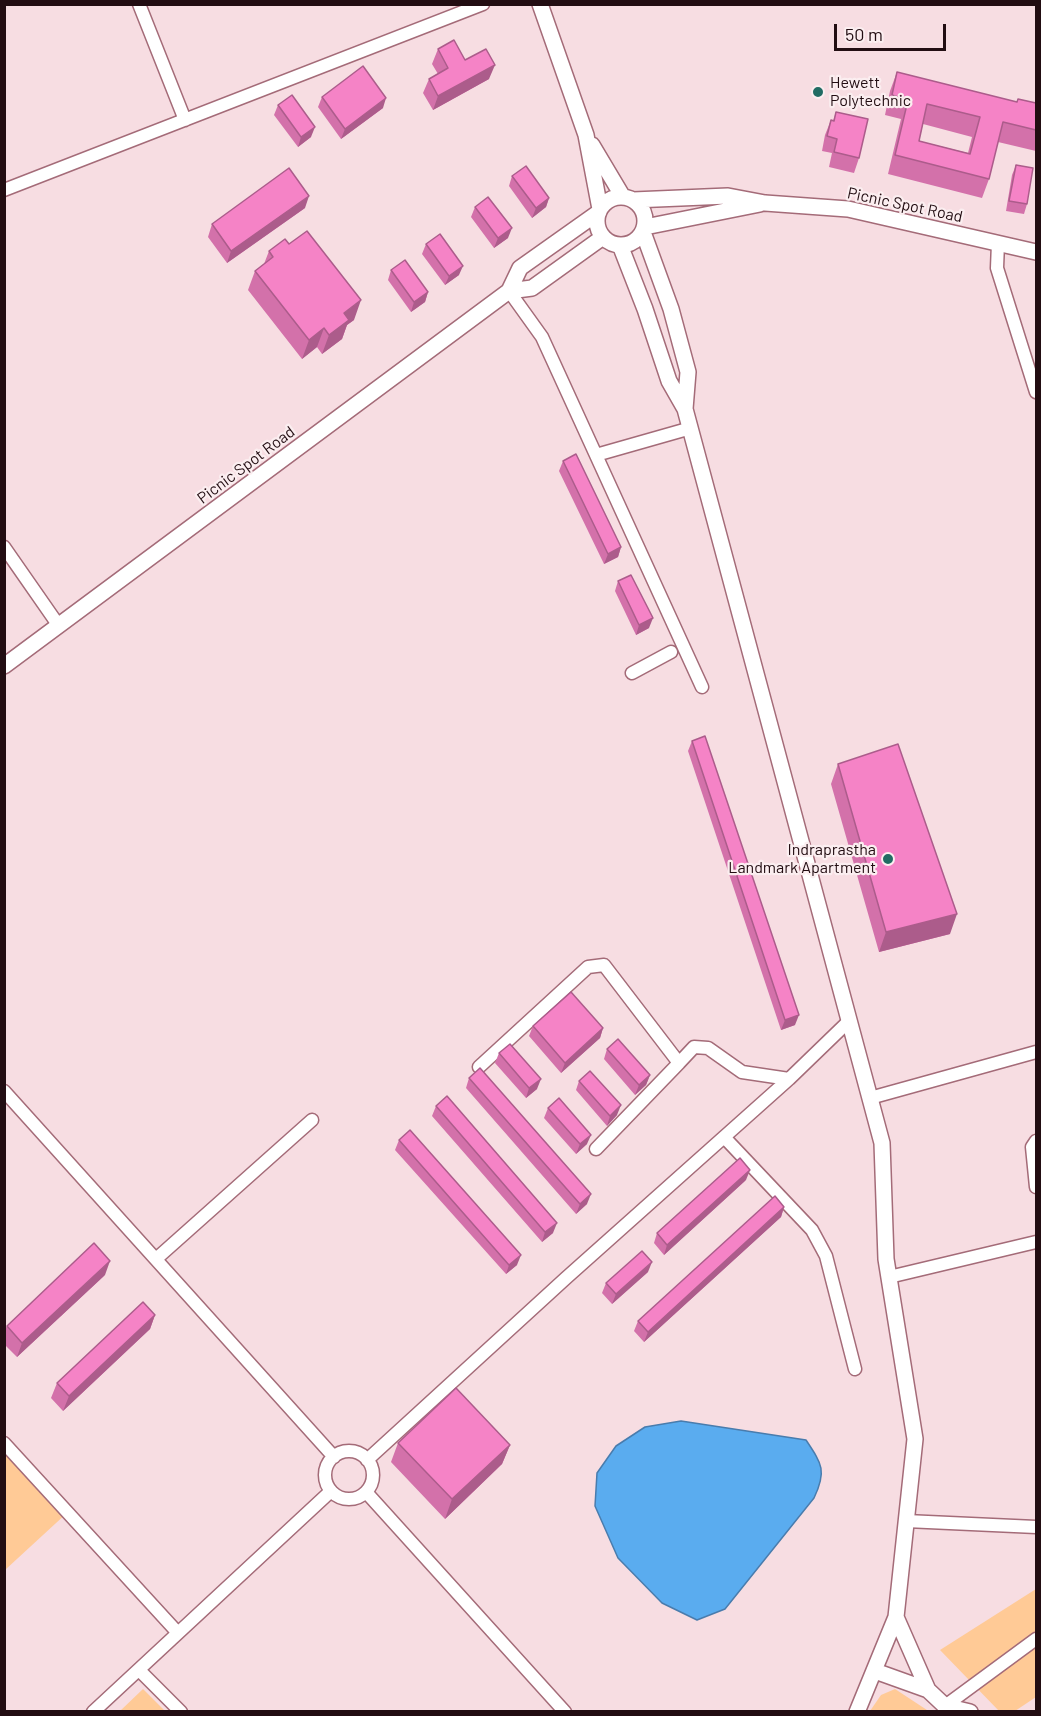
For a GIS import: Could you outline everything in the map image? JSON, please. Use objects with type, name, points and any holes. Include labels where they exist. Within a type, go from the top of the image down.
[{"type":"street","points":[[140,4],[185,120]]},
{"type":"street","points":[[4,190],[483,4]]},
{"type":"street","points":[[540,4],[586,135],[599,211],[597,225],[603,237],[620,245],[636,240],[644,230]]},
{"type":"street","points":[[586,135],[628,198],[642,209],[644,230],[670,309],[687,372],[685,409]]},
{"type":"street","name":"Picnic Spot Road","points":[[628,198],[728,196],[765,203],[848,209],[1036,252]]},
{"type":"street","points":[[599,211],[610,200],[628,198]]},
{"type":"street","name":"Picnic Spot Road","points":[[644,230],[765,203]]},
{"type":"street","name":"Picnic Spot Road","points":[[4,666],[509,291],[520,268],[599,211]]},
{"type":"street","name":"Picnic Spot Road","points":[[509,291],[532,288],[603,237]]},
{"type":"street","points":[[998,243],[997,268],[1036,392]]},
{"type":"street","points":[[620,245],[645,309],[669,381],[685,409],[691,428],[882,1143],[886,1258],[915,1439],[896,1617],[858,1712]]},
{"type":"street","points":[[509,291],[543,337],[702,687]]},
{"type":"street","points":[[596,455],[691,428]]},
{"type":"street","points":[[4,547],[59,626]]},
{"type":"street","points":[[632,673],[671,652]]},
{"type":"street","points":[[479,1066],[588,967],[603,965],[679,1063]]},
{"type":"street","points":[[367,1460],[789,1079],[849,1021]]},
{"type":"street","points":[[596,1149],[694,1047],[708,1048],[742,1072],[789,1079]]},
{"type":"street","points":[[870,1098],[1036,1052]]},
{"type":"street","points":[[4,1091],[334,1457]]},
{"type":"street","points":[[156,1259],[312,1120]]},
{"type":"street","points":[[724,1137],[812,1230],[826,1256],[855,1369]]},
{"type":"street","points":[[1036,1141],[1032,1148],[1036,1187]]},
{"type":"street","points":[[889,1277],[1036,1242]]},
{"type":"street","points":[[4,1443],[178,1633]]},
{"type":"street","points":[[351,1451],[367,1460],[373,1477],[366,1492],[348,1499],[331,1491],[325,1473],[334,1457],[351,1451]]},
{"type":"street","points":[[93,1712],[331,1491]]},
{"type":"street","points":[[366,1492],[565,1712]]},
{"type":"street","points":[[906,1521],[1036,1527]]},
{"type":"street","points":[[896,1617],[928,1690],[945,1709],[970,1712]]},
{"type":"street","points":[[945,1709],[1036,1639]]},
{"type":"street","points":[[139,1670],[181,1712]]},
{"type":"street","points":[[875,1671],[928,1690]]},
{"type":"shaded area","points":[[5,1439],[68,1512],[5,1570]]},
{"type":"shaded area","points":[[1036,1589],[1036,1697],[1015,1711],[999,1711],[940,1650]]},
{"type":"shaded area","points":[[143,1689],[165,1711],[120,1711]]},
{"type":"shaded area","points":[[895,1689],[928,1711],[870,1711],[881,1695]]},
{"type":"water","points":[[681,1421],[806,1440],[821,1468],[820,1481],[814,1498],[725,1609],[697,1620],[662,1603],[618,1558],[595,1506],[597,1473],[616,1446],[645,1427]]},
{"type":"building","points":[[454,40],[465,60],[486,49],[495,65],[438,96],[429,79],[448,68],[438,49]]},
{"type":"building","points":[[363,66],[386,98],[345,129],[322,97]]},
{"type":"building","points":[[897,72],[1017,102],[1018,99],[1036,103],[1036,130],[1003,122],[989,179],[895,155],[908,100],[892,95]],"holes":[[[927,104],[980,117],[970,154],[919,141]]]},
{"type":"building","points":[[292,95],[315,127],[301,137],[278,105]]},
{"type":"building","points":[[836,112],[868,119],[859,158],[834,152],[837,139],[827,136],[831,120],[834,121]]},
{"type":"building","points":[[1016,165],[1033,168],[1027,204],[1009,201]]},
{"type":"building","points":[[526,166],[549,198],[536,208],[512,176]]},
{"type":"building","points":[[289,168],[309,196],[231,251],[212,224]]},
{"type":"building","points":[[488,197],[512,228],[498,238],[475,207]]},
{"type":"building","points":[[307,231],[361,300],[344,313],[349,320],[329,335],[324,328],[309,340],[255,271],[273,257],[269,251],[285,239],[289,244]]},
{"type":"building","points":[[440,234],[463,266],[449,276],[426,244]]},
{"type":"building","points":[[405,260],[428,292],[414,302],[391,270]]},
{"type":"building","points":[[576,454],[621,547],[608,554],[563,461]]},
{"type":"building","points":[[631,575],[653,618],[639,625],[618,581]]},
{"type":"building","points":[[705,736],[799,1015],[785,1020],[692,741]]},
{"type":"building","name":"Indraprastha Landmark Apartment","points":[[898,744],[957,914],[886,932],[838,764]]},
{"type":"building","points":[[571,992],[603,1028],[565,1063],[533,1026]]},
{"type":"building","points":[[618,1039],[650,1075],[639,1085],[607,1049]]},
{"type":"building","points":[[510,1044],[541,1079],[529,1088],[499,1053]]},
{"type":"building","points":[[480,1068],[591,1194],[580,1204],[469,1078]]},
{"type":"building","points":[[590,1071],[621,1105],[610,1116],[579,1081]]},
{"type":"building","points":[[447,1096],[557,1223],[545,1232],[436,1106]]},
{"type":"building","points":[[559,1098],[591,1135],[580,1144],[548,1108]]},
{"type":"building","points":[[410,1130],[521,1255],[509,1265],[399,1140]]},
{"type":"building","points":[[740,1158],[750,1170],[667,1245],[657,1233]]},
{"type":"building","points":[[775,1196],[784,1207],[648,1332],[638,1321]]},
{"type":"building","points":[[94,1243],[110,1261],[22,1343],[7,1326]]},
{"type":"building","points":[[642,1251],[652,1262],[616,1294],[606,1283]]},
{"type":"building","points":[[143,1302],[155,1315],[69,1396],[57,1383]]},
{"type":"building","points":[[456,1388],[510,1445],[452,1499],[398,1443]]},
{"type":"place","name":"Hewett Polytechnic","points":[[818,92]]},
{"type":"place","name":"Indraprastha Landmark Apartment","points":[[888,859]]}]
